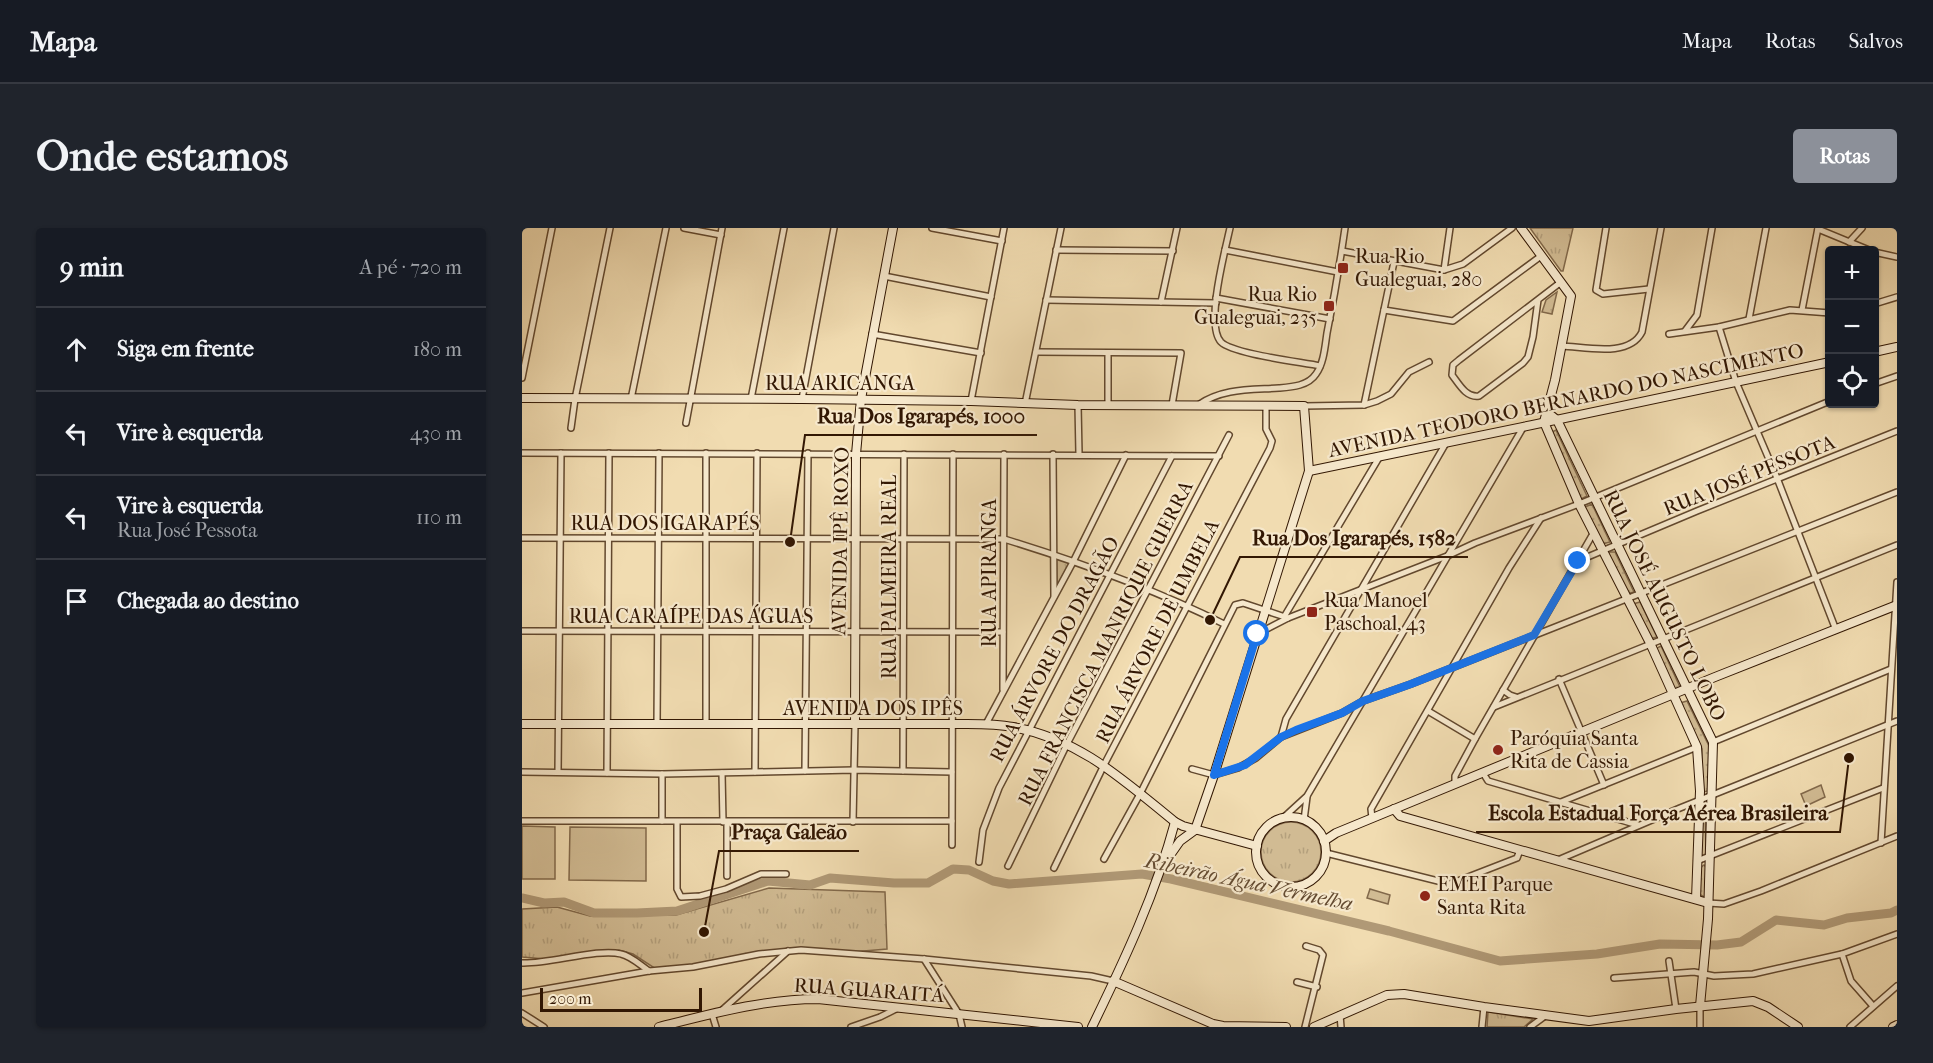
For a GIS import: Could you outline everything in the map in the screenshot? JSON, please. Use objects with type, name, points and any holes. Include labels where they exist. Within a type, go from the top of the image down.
[{"type":"street","points":[[522,378],[552,228]]},
{"type":"street","points":[[571,428],[610,228]]},
{"type":"street","points":[[631,399],[666,228]]},
{"type":"street","points":[[684,228],[721,235]]},
{"type":"street","points":[[686,423],[722,228]]},
{"type":"street","points":[[751,399],[784,228]]},
{"type":"street","points":[[802,399],[834,228]]},
{"type":"street","name":"AVENIDA IPÊ ROXO","points":[[853,822],[856,454],[861,399],[893,228]]},
{"type":"street","points":[[932,228],[1002,241]]},
{"type":"street","points":[[971,401],[1004,228]]},
{"type":"street","points":[[1025,404],[1060,228]]},
{"type":"street","points":[[1161,302],[1177,228]]},
{"type":"street","points":[[1230,228],[1216,300],[1214,328],[1217,336],[1227,346],[1320,366]]},
{"type":"street","points":[[1197,406],[1210,396],[1300,384],[1312,378],[1320,366],[1345,228]]},
{"type":"street","points":[[1444,270],[1450,228]]},
{"type":"street","points":[[1342,251],[1444,270],[1463,264],[1512,228]]},
{"type":"street","points":[[1521,228],[1562,282],[1571,298],[1544,422]]},
{"type":"street","points":[[1606,228],[1596,281],[1597,291],[1603,294],[1649,289]]},
{"type":"street","points":[[1562,346],[1609,348],[1634,343],[1642,332],[1661,228]]},
{"type":"street","points":[[1685,331],[1697,315],[1712,228]]},
{"type":"street","points":[[1749,319],[1766,228]]},
{"type":"street","points":[[1849,242],[1862,228]]},
{"type":"street","points":[[1802,310],[1818,229],[1859,246]]},
{"type":"street","points":[[1056,250],[1173,251]]},
{"type":"street","points":[[1225,250],[1338,272]]},
{"type":"street","points":[[1879,253],[1897,257]]},
{"type":"street","points":[[1384,310],[1453,321],[1541,256]]},
{"type":"street","points":[[1364,405],[1394,262]]},
{"type":"street","points":[[884,276],[991,297]]},
{"type":"street","points":[[1538,300],[1533,338],[1526,360],[1479,396],[1473,397],[1468,394],[1452,375],[1453,365],[1538,300],[1562,282]]},
{"type":"street","points":[[1879,303],[1897,297]]},
{"type":"street","points":[[1046,300],[1161,302],[1216,300],[1330,319]]},
{"type":"street","points":[[1669,334],[1719,327],[1780,312],[1802,310],[1825,312]]},
{"type":"street","points":[[1697,315],[1700,323],[1709,328]]},
{"type":"street","points":[[1719,327],[1736,382],[1777,478],[1836,630]]},
{"type":"street","points":[[872,333],[981,352]]},
{"type":"street","points":[[1879,351],[1897,347]]},
{"type":"street","points":[[1036,352],[1182,353],[1172,405]]},
{"type":"street","points":[[1108,353],[1108,405]]},
{"type":"street","name":"RUA ARICANGA","points":[[522,398],[861,399],[1197,406],[1364,405],[1388,397],[1409,372],[1429,362]]},
{"type":"street","name":"AVENIDA TEODORO BERNARDO DO NASCIMENTO","points":[[1309,471],[1825,363]]},
{"type":"street","points":[[1879,383],[1897,376]]},
{"type":"street","points":[[1257,634],[1286,618],[1541,517],[1580,504],[1825,403]]},
{"type":"street","points":[[1078,405],[1079,454]]},
{"type":"street","name":"RUA ÁRVORE DE UMBELA","points":[[1054,868],[1104,765],[1272,443],[1266,429],[1266,406]]},
{"type":"street","points":[[1163,866],[1180,841],[1195,830],[1309,471],[1304,406]]},
{"type":"street","points":[[1547,412],[1557,420]]},
{"type":"street","name":"RUA JOSÉ AUGUSTO LOBO","points":[[1557,420],[1713,742],[1706,952],[1700,1027]]},
{"type":"street","name":"RUA JOSÉ AUGUSTO LOBO","points":[[1544,422],[1580,504],[1650,643],[1697,747],[1699,800],[1696,899]]},
{"type":"street","points":[[1283,818],[1304,820],[1318,830],[1324,841],[1326,853],[1324,863],[1314,879],[1297,887],[1278,885],[1263,874],[1258,865],[1259,838],[1269,825],[1283,818],[1307,796],[1524,426]]},
{"type":"street","name":"RUA JOSÉ PESSOTA","points":[[1578,561],[1897,431]]},
{"type":"street","name":"RUA FRANCISCA MANRIQUE GUERRA","points":[[1008,866],[1067,744],[1229,435]]},
{"type":"street","points":[[1281,737],[1286,719],[1447,442]]},
{"type":"street","points":[[522,453],[1218,456]]},
{"type":"street","points":[[558,772],[561,453]]},
{"type":"street","points":[[607,773],[609,453]]},
{"type":"street","points":[[657,724],[659,453]]},
{"type":"street","points":[[706,453],[706,724]]},
{"type":"street","points":[[755,772],[757,453]]},
{"type":"street","points":[[805,771],[808,453]]},
{"type":"street","name":"RUA PALMEIRA REAL","points":[[903,771],[904,454]]},
{"type":"street","points":[[952,845],[953,454]]},
{"type":"street","name":"RUA APIRANGA","points":[[1003,692],[1004,454]]},
{"type":"street","points":[[1053,454],[1054,598]]},
{"type":"street","points":[[986,724],[1073,562],[1126,455]]},
{"type":"street","name":"RUA ÁRVORE DO DRAGÃO","points":[[979,862],[983,830],[990,809],[1172,456]]},
{"type":"street","points":[[1286,618],[1380,456]]},
{"type":"street","points":[[1192,769],[1214,775],[1245,765],[1281,737],[1342,713],[1363,701],[1897,492]]},
{"type":"street","points":[[1372,818],[1371,809],[1451,668],[1541,517]]},
{"type":"street","points":[[1455,784],[1455,776],[1475,739],[1594,532]]},
{"type":"street","name":"RUA DOS IGARAPÉS","points":[[522,538],[1004,539],[1054,554],[1149,589],[1224,624]]},
{"type":"street","points":[[1494,707],[1897,545]]},
{"type":"street","points":[[1881,843],[1897,582]]},
{"type":"street","points":[[1104,859],[1140,794],[1235,605],[1243,603],[1286,618]]},
{"type":"street","points":[[1324,841],[1336,833],[1372,818],[1896,605]]},
{"type":"street","points":[[1546,615],[1548,624],[1553,628]]},
{"type":"street","name":"RUA CARAÍPE DAS ÁGUAS","points":[[522,631],[1003,632]]},
{"type":"street","points":[[1515,643],[1524,653]]},
{"type":"street","points":[[1713,742],[1891,669]]},
{"type":"street","points":[[1559,679],[1604,785]]},
{"type":"street","points":[[1503,690],[1516,697]]},
{"type":"street","points":[[1428,711],[1475,739]]},
{"type":"street","points":[[1558,860],[1638,825],[1897,721]]},
{"type":"street","name":"AVENIDA DOS IPÊS","points":[[522,724],[986,724],[1029,730],[1067,744],[1104,765],[1174,822],[1195,830],[1257,846]]},
{"type":"street","points":[[1561,802],[1697,747]]},
{"type":"street","points":[[522,772],[662,774],[854,770],[952,772]]},
{"type":"street","points":[[722,772],[727,876]]},
{"type":"street","points":[[1483,773],[1488,781],[1638,825]]},
{"type":"street","points":[[662,774],[662,821]]},
{"type":"street","points":[[1697,861],[1883,788]]},
{"type":"street","points":[[1304,820],[1307,796]]},
{"type":"street","points":[[1394,809],[1400,816],[1708,903],[1724,904],[1897,836]]},
{"type":"street","points":[[522,821],[952,821]]},
{"type":"street","points":[[676,822],[678,893],[684,897],[726,889],[761,874],[786,874]]},
{"type":"street","points":[[1092,1027],[1154,889],[1163,866],[1174,822]]},
{"type":"street","points":[[1170,856],[1183,826]]},
{"type":"street","points":[[1318,830],[1336,833]]},
{"type":"street","points":[[1326,853],[1453,884],[1517,858],[1520,850]]},
{"type":"street","points":[[1614,978],[1694,972],[1714,976],[1753,974],[1842,954],[1897,934]]},
{"type":"street","points":[[1305,1027],[1317,987],[1323,955],[1319,950],[1306,946]]},
{"type":"street","points":[[522,993],[649,971],[693,967],[759,954],[812,950],[1077,975],[1113,981],[1213,1024],[1286,1027]]},
{"type":"street","points":[[716,1027],[716,1013],[789,951]]},
{"type":"street","points":[[522,963],[541,963],[610,952],[629,957],[649,971]]},
{"type":"street","points":[[759,954],[771,966]]},
{"type":"street","points":[[1842,954],[1851,981],[1873,1006]]},
{"type":"street","points":[[924,959],[959,1014],[962,1027]]},
{"type":"street","points":[[1669,961],[1676,1009]]},
{"type":"street","points":[[1297,982],[1317,987]]},
{"type":"street","points":[[1850,1027],[1897,986]]},
{"type":"street","points":[[1314,1027],[1393,994],[1404,994],[1545,1016],[1599,1020],[1753,1001],[1768,1007],[1798,1027]]},
{"type":"street","name":"RUA GUARAITÁ","points":[[659,1027],[716,1013],[799,999],[818,999],[1078,1027]]},
{"type":"street","points":[[1482,1027],[1484,1007]]},
{"type":"street","points":[[850,1027],[898,1008]]},
{"type":"street","points":[[522,1013],[544,1027]]},
{"type":"street","points":[[1340,1016],[1341,1027]]},
{"type":"street","points":[[1530,1027],[1545,1016]]},
{"type":"street","points":[[1893,1027],[1897,1025]]},
{"type":"green space","points":[[1530,228],[1573,228],[1563,271],[1561,271]]},
{"type":"green space","points":[[1557,292],[1552,314],[1542,312],[1546,300]]},
{"type":"green space","points":[[1556,430],[1587,496],[1581,499],[1550,433]]},
{"type":"green space","points":[[1592,504],[1610,542],[1602,544],[1585,507]]},
{"type":"green space","points":[[1609,552],[1615,552],[1634,592],[1626,594],[1608,556]]},
{"type":"green space","points":[[1052,557],[1072,564],[1052,602]]},
{"type":"green space","points":[[1640,602],[1657,637],[1649,639],[1633,604]]},
{"type":"green space","points":[[1661,646],[1680,687],[1674,689],[1655,649]]},
{"type":"green space","points":[[1687,701],[1709,746],[1710,790],[1701,793],[1702,749],[1680,703]]},
{"type":"green space","points":[[1821,785],[1825,797],[1806,806],[1801,794]]},
{"type":"green space","points":[[1705,803],[1706,855],[1702,858],[1699,856],[1701,805]]},
{"type":"green space","points":[[1291,822],[1312,831],[1321,852],[1312,873],[1291,882],[1270,873],[1261,852],[1270,831]]},
{"type":"green space","points":[[522,826],[555,827],[555,879],[522,879]]},
{"type":"green space","points":[[570,827],[646,828],[646,881],[569,880]]},
{"type":"green space","points":[[1704,865],[1707,868],[1706,898],[1699,894],[1700,868]]},
{"type":"green space","points":[[769,888],[885,892],[887,949],[852,952],[792,948],[659,971],[633,954],[619,950],[545,959],[522,957],[522,909],[557,907],[590,916],[676,915]]},
{"type":"green space","points":[[1370,889],[1390,895],[1388,904],[1367,898]]},
{"type":"green space","points":[[1488,1012],[1533,1019],[1524,1027],[1487,1027]]},
{"type":"waterway","name":"Ribeirão Água Vermelha","points":[[522,898],[544,903],[564,902],[594,913],[637,913],[677,911],[768,881],[810,885],[830,878],[928,883],[953,869],[969,870],[993,881],[1009,884],[1142,874],[1389,931],[1500,961],[1597,954],[1660,944],[1717,945],[1741,942],[1776,920],[1824,925],[1847,918],[1891,913],[1897,910]]},
{"type":"place","name":"Rua Rio Gualeguai, 280","points":[[1343,268]]},
{"type":"place","name":"Rua Rio Gualeguai, 235","points":[[1329,306]]},
{"type":"place","name":"Rua Dos Igarapés, 1000","points":[[790,542]]},
{"type":"place","name":"Rua Manoel Paschoal, 43","points":[[1312,612]]},
{"type":"place","name":"Rua Dos Igarapés, 1582","points":[[1210,620]]},
{"type":"place","name":"Paróquia Santa Rita de Cassia","points":[[1498,750]]},
{"type":"place","name":"Escola Estadual Força Aérea Brasileira","points":[[1849,758]]},
{"type":"place","name":"EMEI Parque Santa Rita","points":[[1425,896]]},
{"type":"place","name":"Praça Galeão","points":[[704,932]]},
{"type":"route","points":[[1257,634],[1214,775],[1245,765],[1281,737],[1296,730],[1342,713],[1363,701],[1534,635],[1578,561]]}]
